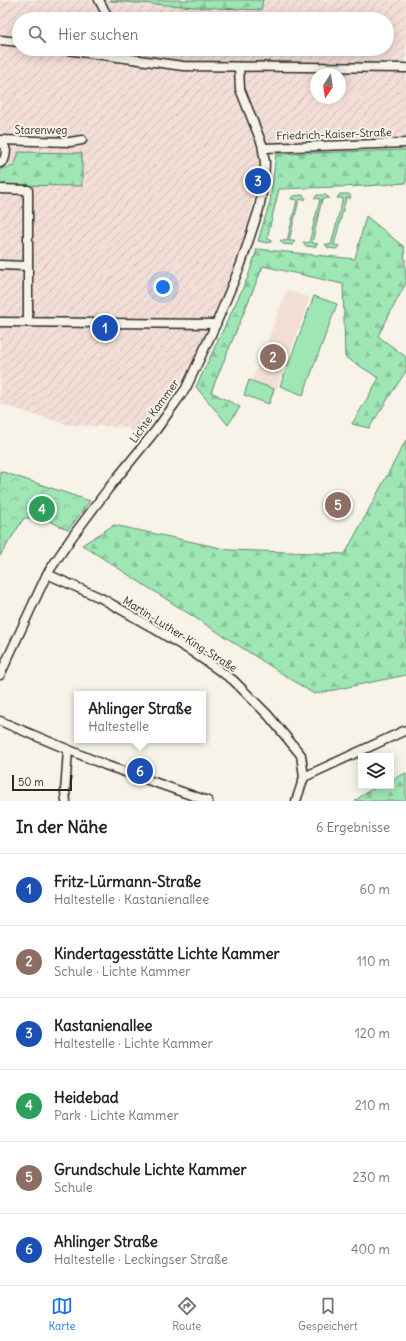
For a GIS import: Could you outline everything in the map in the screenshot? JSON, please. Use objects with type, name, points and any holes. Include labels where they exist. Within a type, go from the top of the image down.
[{"type":"street","points":[[99,0],[105,12]]},
{"type":"street","points":[[0,40],[12,41]]},
{"type":"street","points":[[128,56],[177,66],[406,68]]},
{"type":"street","name":"Lichte Kammer","points":[[0,675],[47,574],[108,489],[156,430],[186,388],[216,324],[241,264],[259,209],[264,182],[265,162],[264,148],[240,89],[239,67]]},
{"type":"street","name":"Starenweg","points":[[0,141],[70,142],[82,140]]},
{"type":"street","name":"Starenweg","points":[[0,141],[7,150],[4,160],[0,163]]},
{"type":"street","name":"Friedrich-Kaiser-Straße","points":[[264,148],[406,143]]},
{"type":"street","points":[[0,189],[28,190],[28,322]]},
{"type":"street","points":[[0,266],[27,266]]},
{"type":"street","points":[[0,322],[216,324]]},
{"type":"street","name":"Martin-Luther-King-Straße","points":[[47,574],[101,598],[142,621],[234,680],[268,715],[300,755],[304,777],[296,801]]},
{"type":"street","points":[[0,721],[68,750],[138,777],[208,801]]},
{"type":"street","points":[[304,777],[406,730]]},
{"type":"street","points":[[66,801],[65,792],[68,750]]},
{"type":"shaded area","points":[[0,0],[110,0],[196,7],[261,10],[263,0],[406,0],[406,146],[297,143],[258,151],[261,168],[239,262],[213,314],[201,349],[141,439],[126,427],[69,425],[0,404]]},
{"type":"shaded area","points":[[287,290],[310,298],[276,390],[252,381]]},
{"type":"green space","points":[[110,0],[263,0],[261,10],[196,7]]},
{"type":"green space","points":[[406,150],[406,183],[279,189],[267,238],[272,241],[268,243],[258,241],[270,202],[276,154]]},
{"type":"green space","points":[[19,152],[82,153],[82,186],[0,185],[0,169],[14,166]]},
{"type":"green space","points":[[340,194],[349,194],[351,198],[346,198],[334,245],[340,246],[336,249],[328,248],[325,244],[331,245],[343,198],[337,198]]},
{"type":"green space","points":[[303,195],[306,199],[299,200],[289,241],[295,241],[292,245],[283,244],[280,240],[287,241],[297,200],[291,198],[293,196]]},
{"type":"green space","points":[[317,195],[326,195],[329,198],[322,199],[312,243],[318,244],[314,247],[306,246],[303,242],[309,243],[320,199],[314,198]]},
{"type":"green space","points":[[366,216],[404,247],[406,283],[378,336],[406,357],[406,371],[369,428],[352,424],[379,378],[345,357],[343,284],[263,266],[211,392],[240,407],[228,425],[196,387],[248,277],[257,249],[355,259]]},
{"type":"green space","points":[[314,296],[337,304],[303,395],[280,386]]},
{"type":"green space","points":[[249,380],[274,389],[269,404],[244,395]]},
{"type":"green space","points":[[406,440],[406,675],[314,694],[82,545],[114,525],[230,550],[345,554]]},
{"type":"green space","points":[[0,471],[90,501],[68,530],[43,518],[24,518],[0,556]]},
{"type":"green space","points":[[406,773],[406,801],[355,801],[363,794],[375,789],[394,789],[394,779]]},
{"type":"place","name":"Kastanienallee","points":[[258,181]]},
{"type":"place","name":"Fritz-Lürmann-Straße","points":[[105,328]]},
{"type":"place","name":"Kindertagesstätte Lichte Kammer","points":[[273,357]]},
{"type":"place","name":"Grundschule Lichte Kammer","points":[[338,505]]},
{"type":"place","name":"Heidebad","points":[[42,509]]},
{"type":"place","name":"Ahlinger Straße","points":[[140,771]]}]
